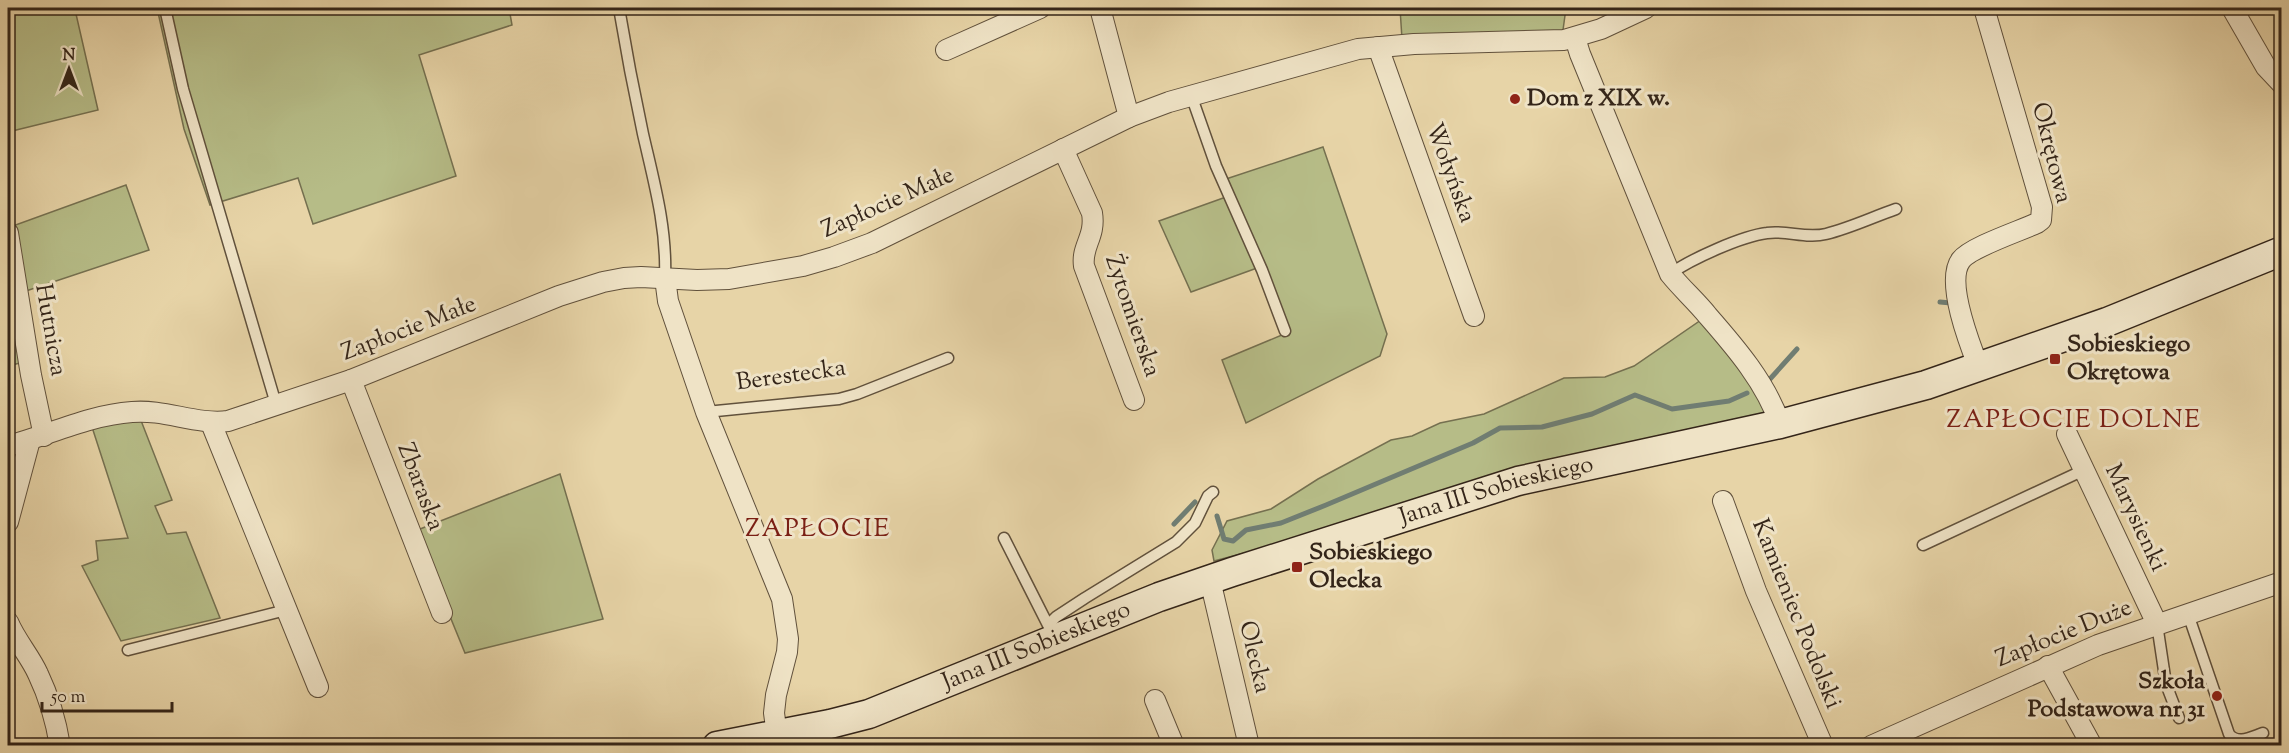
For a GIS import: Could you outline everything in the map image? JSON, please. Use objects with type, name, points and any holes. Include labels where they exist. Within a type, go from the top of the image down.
[{"type":"street","points":[[946,50],[1040,8]]},
{"type":"street","points":[[1100,8],[1129,117]]},
{"type":"street","name":"Zapłocie Małe","points":[[8,446],[86,421],[133,412],[211,423],[228,421],[351,380],[584,287],[624,278],[729,279],[803,266],[872,243],[1129,117],[1191,95],[1358,49],[1575,38],[1601,29],[1646,8]]},
{"type":"street","name":"Okrętowa","points":[[1979,368],[1959,307],[1958,266],[1962,259],[1973,251],[2037,223],[2043,215],[2024,138],[1984,8]]},
{"type":"street","points":[[2232,8],[2266,67],[2282,84]]},
{"type":"street","points":[[1575,38],[1670,274],[1680,288],[1707,314],[1761,384],[1774,407],[1780,424]]},
{"type":"street","name":"Wołyńska","points":[[1378,47],[1474,316]]},
{"type":"street","name":"Żytomierska","points":[[1063,149],[1094,222],[1094,229],[1084,252],[1084,266],[1134,400]]},
{"type":"street","name":"Hutnicza","points":[[8,232],[31,375],[37,438],[8,522]]},
{"type":"street","name":"Jana III Sobieskiego","points":[[717,746],[831,724],[869,714],[1050,633],[1518,481],[1780,424],[1865,403],[1979,368],[2107,322],[2282,251]]},
{"type":"street","name":"Berestecka","points":[[665,278],[668,301],[706,412],[785,611],[787,652],[775,704],[777,735]]},
{"type":"street","name":"Zbaraska","points":[[351,380],[442,613]]},
{"type":"street","points":[[211,423],[318,687]]},
{"type":"street","name":"Marysienki","points":[[2067,434],[2157,624]]},
{"type":"street","name":"Kamieniec Podolski","points":[[1723,501],[1756,591],[1823,746]]},
{"type":"street","name":"Olecka","points":[[1210,580],[1249,746]]},
{"type":"street","name":"Zapłocie Duże","points":[[1871,746],[2098,645],[2282,582]]},
{"type":"street","points":[[8,622],[16,640],[38,673],[49,701],[60,746]]},
{"type":"street","points":[[2048,666],[2092,746]]},
{"type":"street","points":[[1155,700],[1174,746]]},
{"type":"lane","points":[[165,8],[183,89],[276,404]]},
{"type":"lane","points":[[619,8],[632,83],[663,225],[666,256],[665,278]]},
{"type":"lane","points":[[1191,95],[1216,166],[1262,270],[1285,331]]},
{"type":"lane","points":[[1670,274],[1688,261],[1754,236],[1780,232],[1812,236],[1826,234],[1896,209]]},
{"type":"lane","name":"Berestecka","points":[[706,412],[839,399],[948,358]]},
{"type":"lane","points":[[1923,545],[2084,470]]},
{"type":"lane","points":[[1050,633],[1056,617],[1176,542],[1195,523],[1213,492]]},
{"type":"lane","points":[[1004,538],[1050,633]]},
{"type":"lane","points":[[128,650],[286,610]]},
{"type":"lane","points":[[2188,614],[2229,734],[2236,740],[2241,740],[2263,733]]},
{"type":"lane","points":[[2157,624],[2166,684],[2179,718]]},
{"type":"green space","points":[[8,8],[104,8],[76,14],[98,110],[8,132]]},
{"type":"green space","points":[[157,8],[509,8],[512,25],[419,55],[456,176],[313,224],[298,178],[210,205],[184,129]]},
{"type":"green space","points":[[1400,8],[1566,8],[1563,30],[1558,33],[1402,39]]},
{"type":"green space","points":[[1323,147],[1387,334],[1380,356],[1246,423],[1222,360],[1289,332],[1226,179]]},
{"type":"green space","points":[[126,185],[149,250],[20,293],[10,227]]},
{"type":"green space","points":[[1226,197],[1257,268],[1191,292],[1159,221]]},
{"type":"green space","points":[[8,259],[24,362],[8,366]]},
{"type":"green space","points":[[1704,318],[1742,365],[1765,411],[1761,417],[1214,561],[1212,550],[1227,521],[1271,509],[1318,479],[1391,440],[1412,436],[1440,423],[1484,414],[1564,378],[1605,377],[1634,366]]},
{"type":"green space","points":[[140,418],[172,500],[155,506],[167,534],[186,532],[220,618],[121,641],[82,566],[98,560],[96,541],[128,538],[92,427]]},
{"type":"green space","points":[[560,474],[603,619],[465,653],[415,531]]},
{"type":"waterway","points":[[1940,302],[1951,303]]},
{"type":"waterway","points":[[1770,379],[1797,349]]},
{"type":"waterway","points":[[1217,516],[1224,539],[1233,541],[1246,530],[1281,523],[1326,505],[1473,443],[1500,428],[1542,427],[1592,414],[1635,395],[1672,409],[1729,401],[1747,393]]},
{"type":"waterway","points":[[1174,524],[1195,502]]},
{"type":"place","name":"Dom z XIX w.","points":[[1515,99]]},
{"type":"place","name":"Sobieskiego Okrętowa","points":[[2055,359]]},
{"type":"place","name":"Sobieskiego Olecka","points":[[1297,567]]},
{"type":"place","name":"Szkoła Podstawowa nr 31","points":[[2217,696]]},
{"type":"district","name":"ZAPŁOCIE DOLNE","points":[[2074,420]]},
{"type":"district","name":"ZAPŁOCIE","points":[[818,529]]}]
